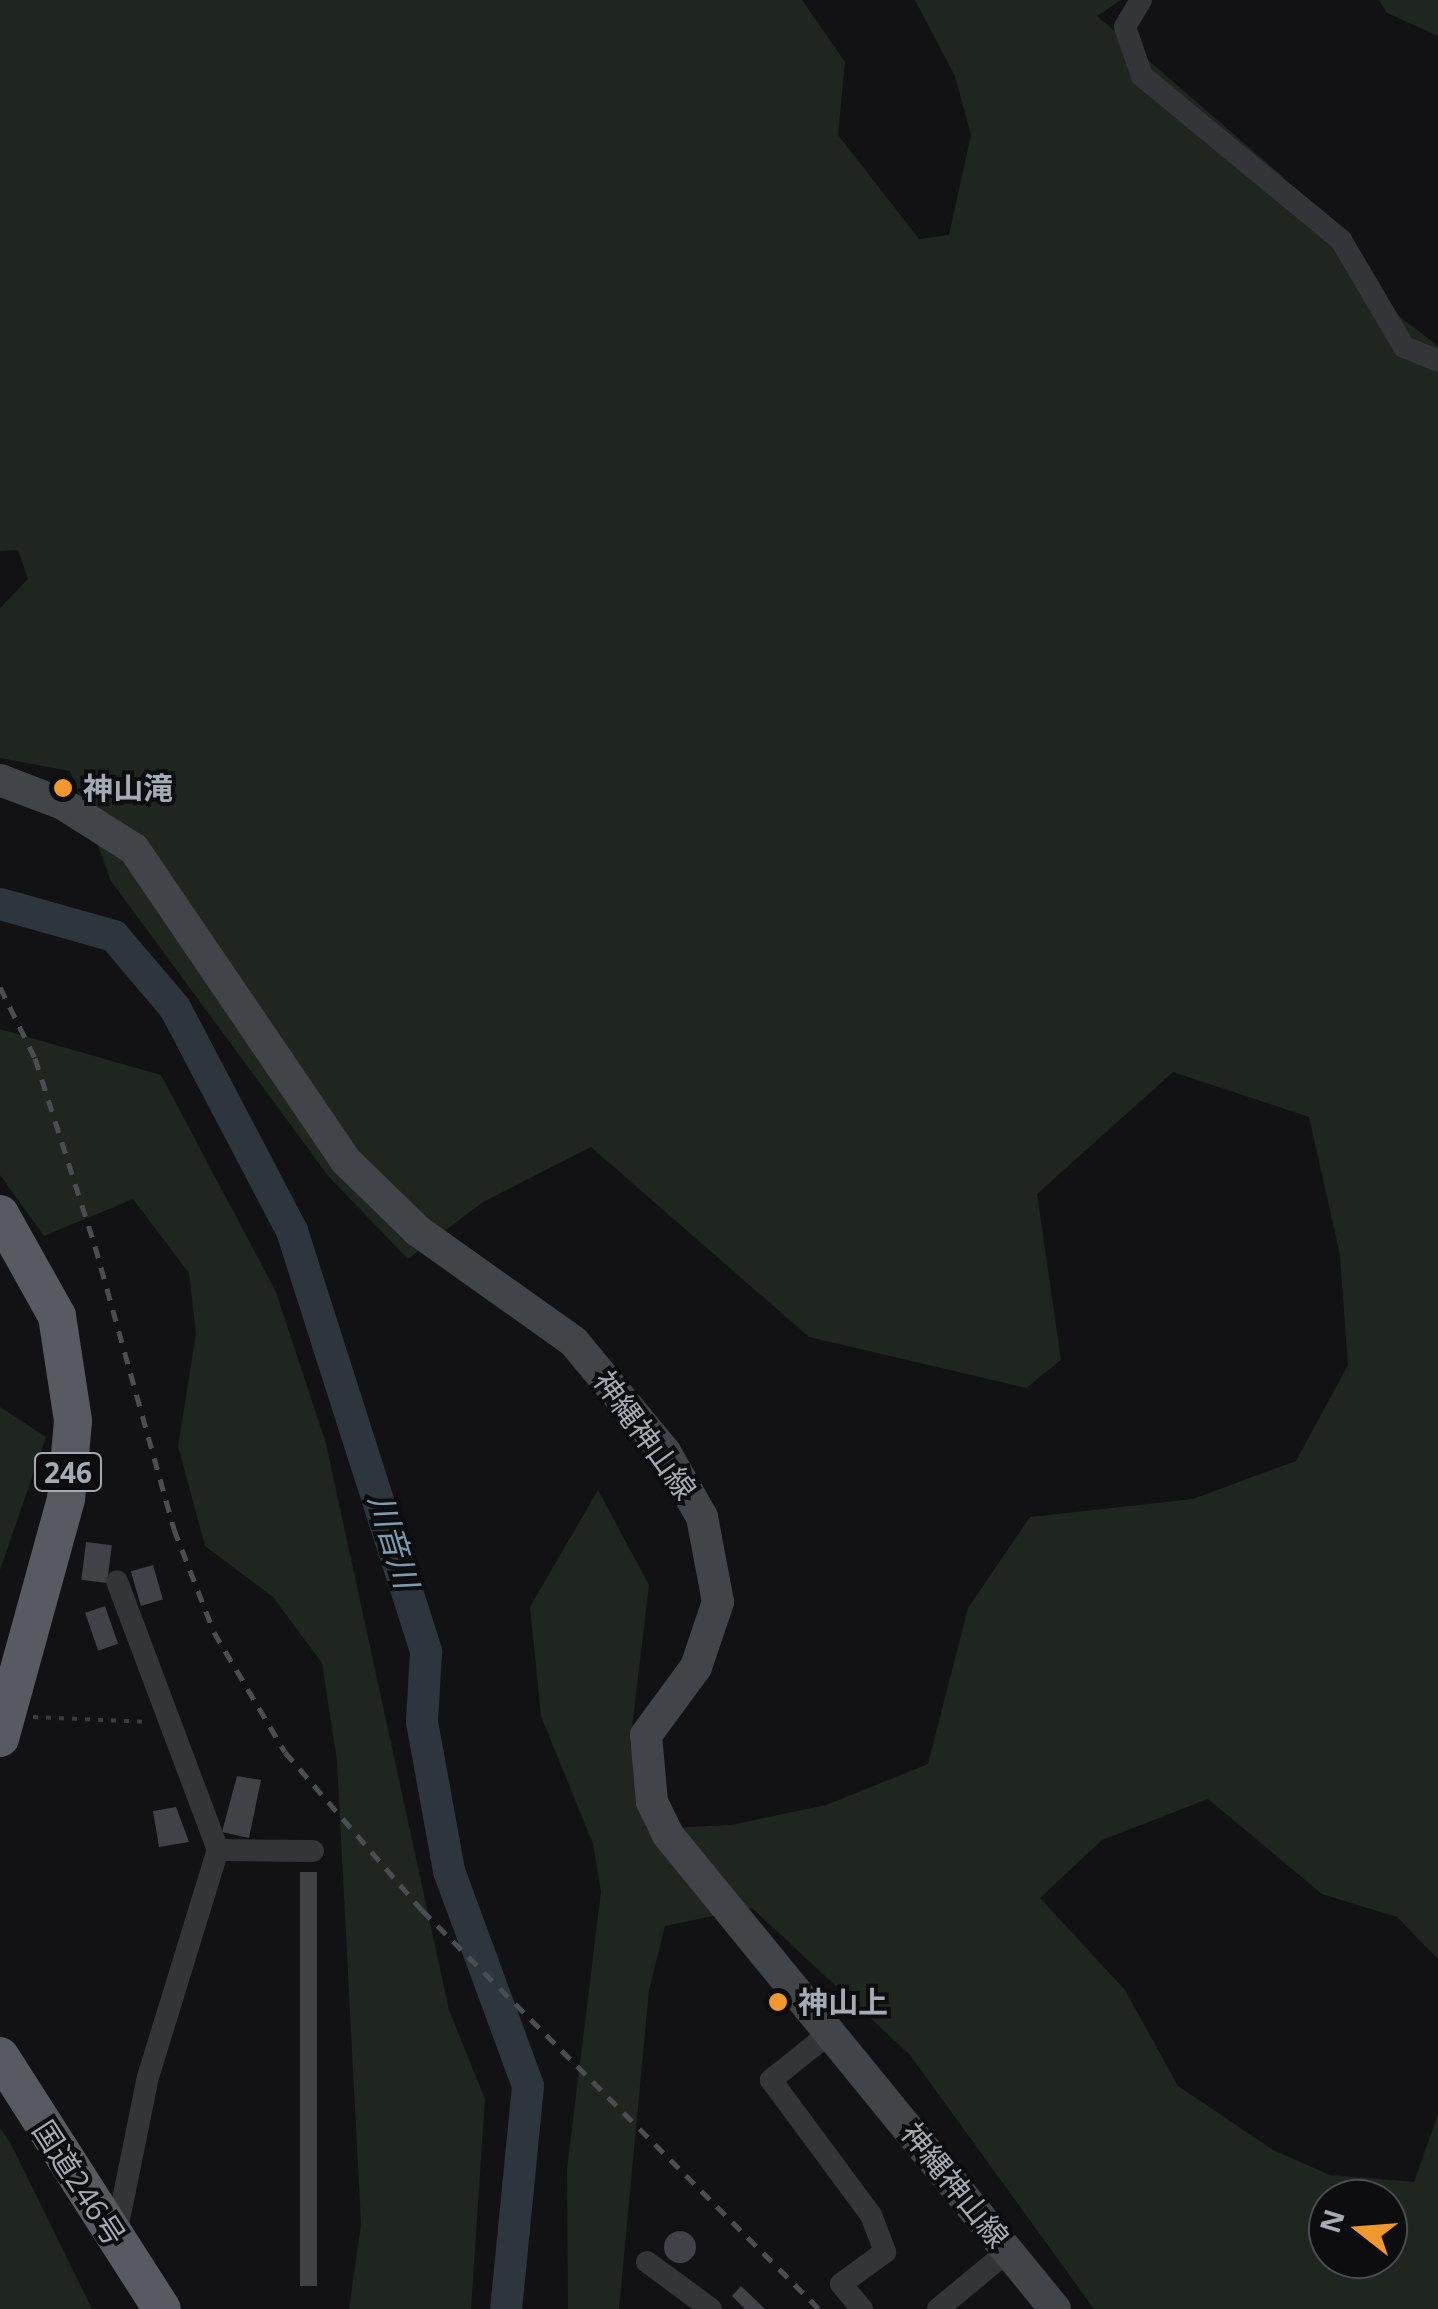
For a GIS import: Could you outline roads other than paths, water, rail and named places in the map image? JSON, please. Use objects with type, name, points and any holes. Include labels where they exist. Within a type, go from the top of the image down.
[{"type":"highway","name":"246","points":[[0,1214],[57,1316],[74,1421],[66,1499],[10,1727]]},
{"type":"highway","name":"国道246号","points":[[0,2056],[162,2309]]},
{"type":"main road","name":"神縄神山線","points":[[0,780],[63,804],[134,849],[345,1160],[418,1231],[574,1342],[666,1452],[702,1517],[718,1602],[696,1667],[646,1736],[652,1802],[668,1835],[1054,2309]]},
{"type":"street","points":[[1141,0],[1125,27],[1142,76],[1341,240],[1404,347],[1438,362]]},
{"type":"street","points":[[115,2239],[148,2077],[218,1850],[118,1581]]},
{"type":"street","points":[[218,1850],[313,1851]]},
{"type":"street","points":[[830,2032],[771,2080],[872,2215],[884,2252],[841,2284],[862,2309]]},
{"type":"street","points":[[938,2309],[1008,2251]]},
{"type":"street","points":[[647,2262],[711,2309]]},
{"type":"waterway","name":"川音川","points":[[0,904],[114,936],[175,1008],[292,1231],[426,1652],[422,1722],[449,1871],[528,2086],[506,2309]]},
{"type":"railway","points":[[0,987],[35,1058],[95,1246],[174,1529],[214,1632],[285,1752],[422,1910],[819,2309]]},
{"type":"place","name":"神山滝","points":[[63,788]]},
{"type":"place","name":"神山上","points":[[778,2002]]}]
